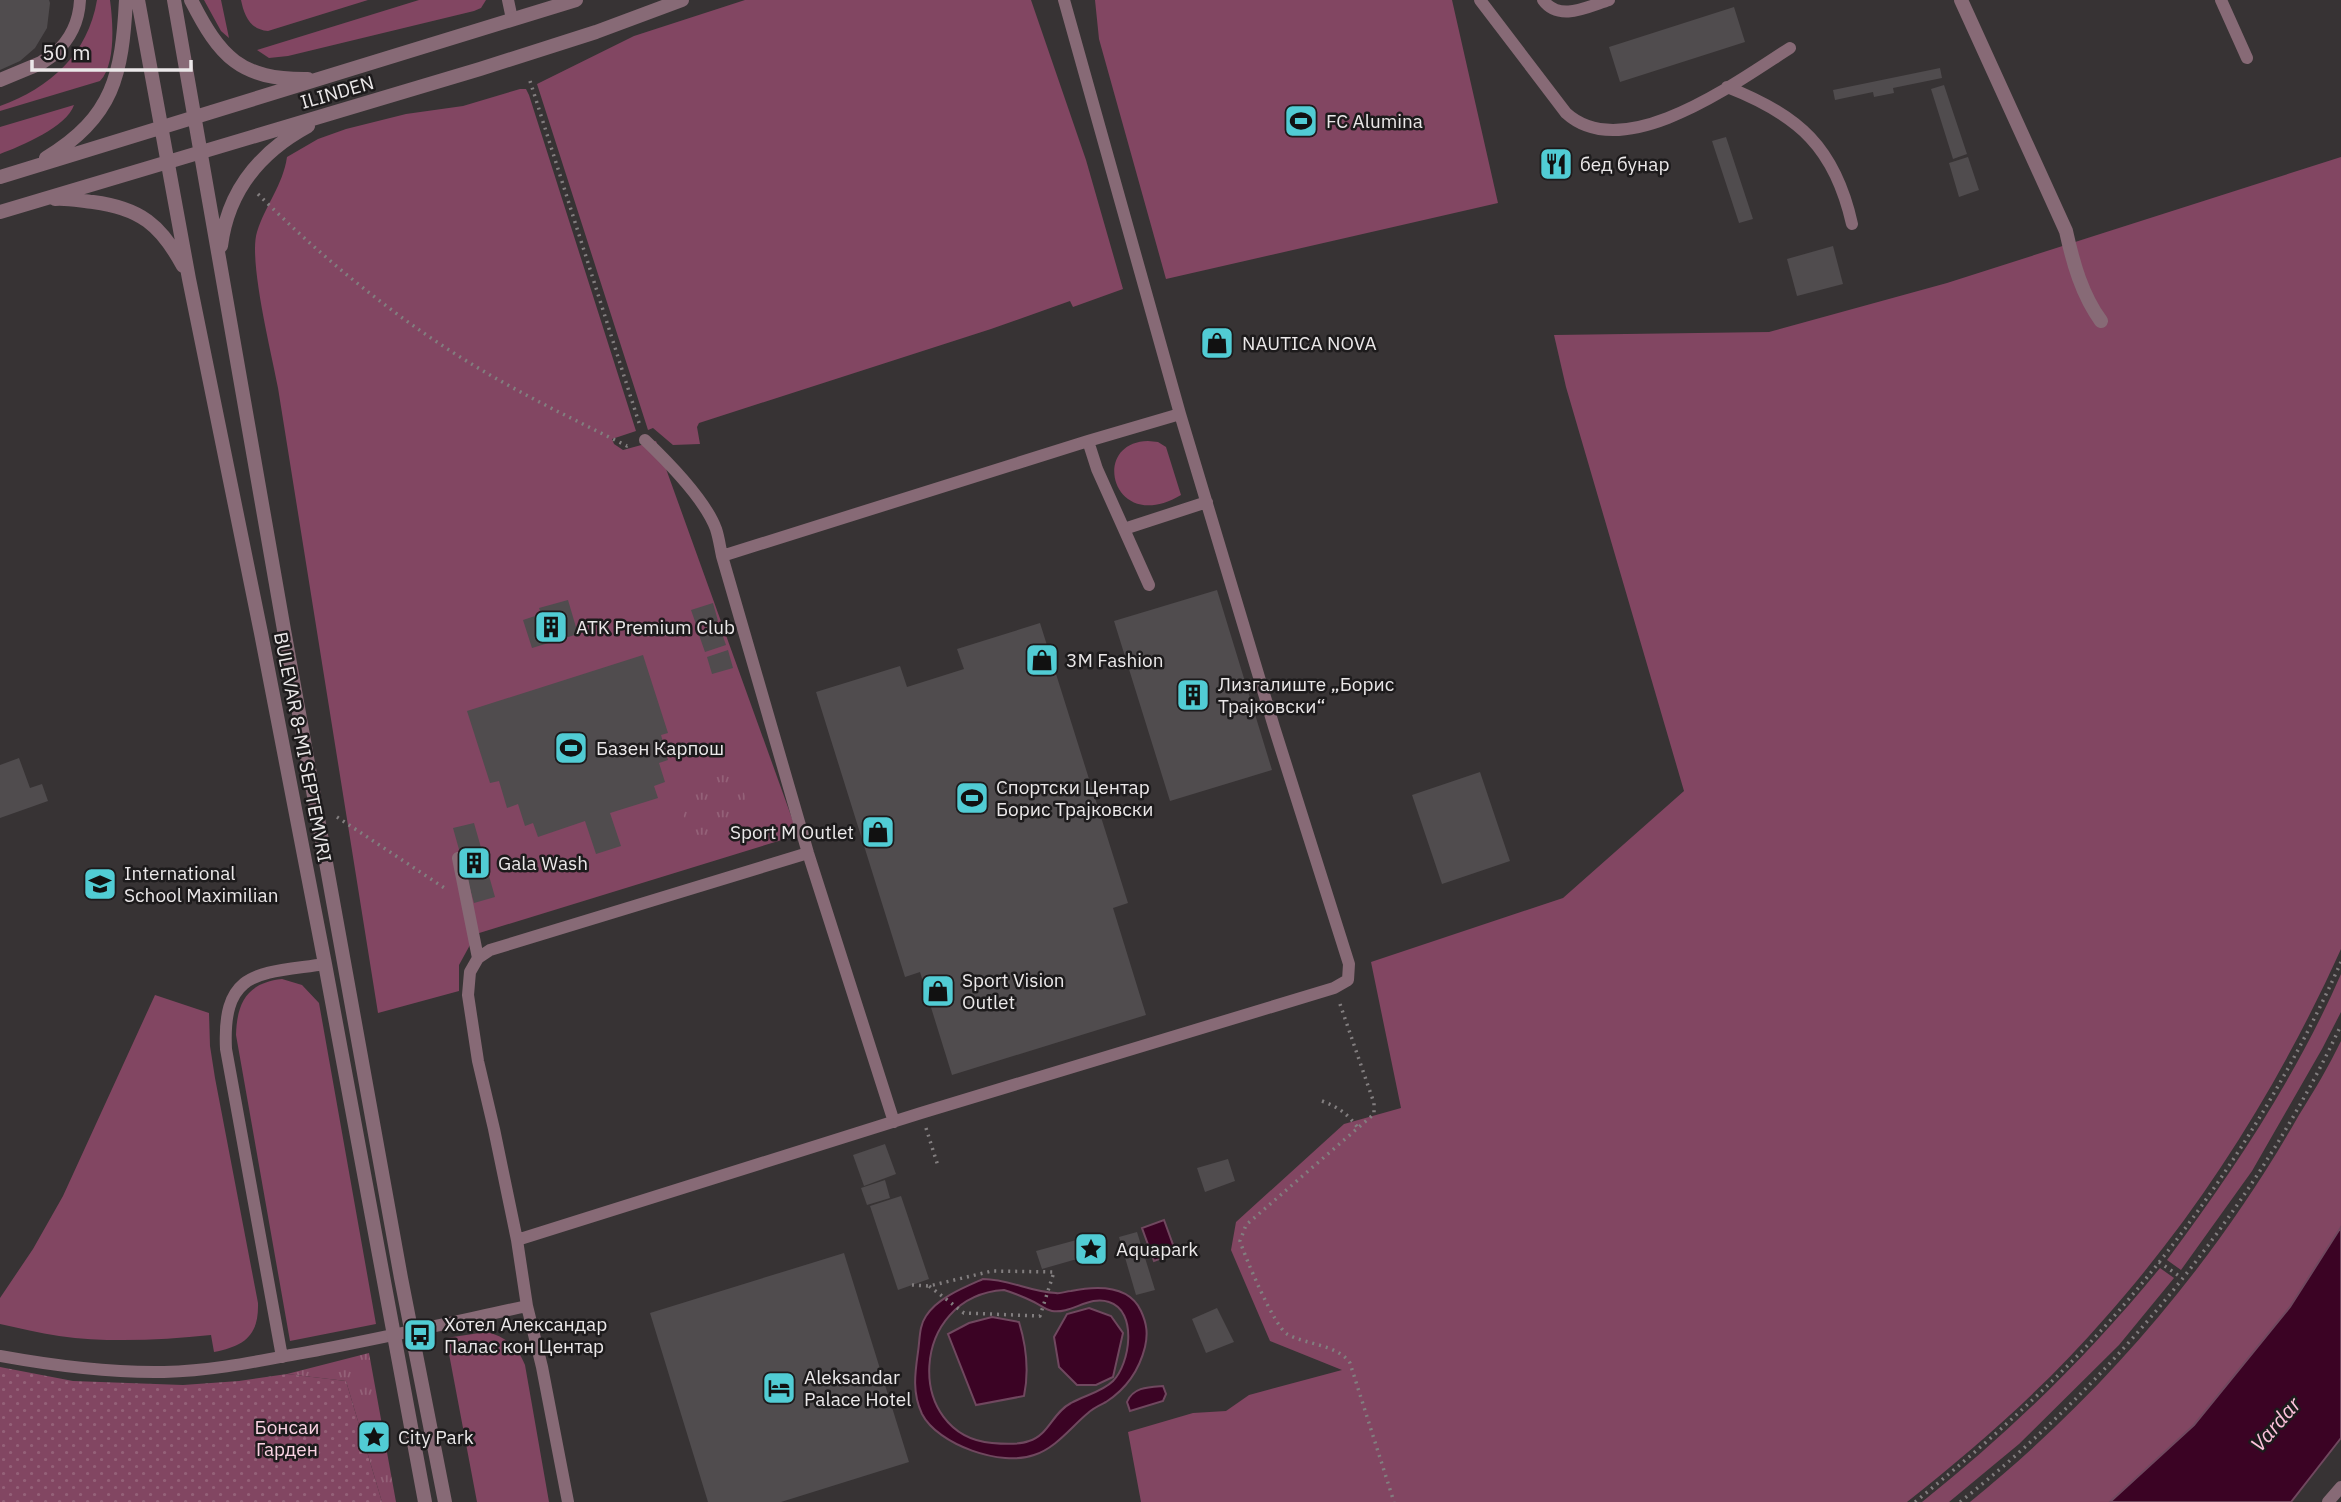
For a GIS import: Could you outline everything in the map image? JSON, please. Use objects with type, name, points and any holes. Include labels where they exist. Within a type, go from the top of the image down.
[{"type":"street","points":[[26,169],[77,137],[104,104],[121,61],[126,0]]},
{"type":"street","name":"BULEVAR 8-MI SEPTEMVRI","points":[[138,0],[325,964],[425,1502]]},
{"type":"street","name":"BULEVAR 8-MI SEPTEMVRI","points":[[174,0],[401,1278],[445,1502]]},
{"type":"street","points":[[191,0],[217,44],[230,59],[272,76],[323,79]]},
{"type":"street","name":"ILINDEN","points":[[0,177],[576,0]]},
{"type":"street","name":"ILINDEN","points":[[0,212],[596,32],[682,0]]},
{"type":"street","points":[[1961,0],[2066,231],[2072,257],[2091,308],[2101,321]]},
{"type":"street","points":[[0,80],[41,64],[54,54]]},
{"type":"street","points":[[221,271],[226,222],[253,168],[280,142],[334,113]]},
{"type":"street","points":[[36,200],[62,198],[120,206],[134,212],[154,226],[166,240],[190,279]]},
{"type":"lane","points":[[54,54],[70,36],[77,20],[80,0]]},
{"type":"lane","points":[[508,0],[512,19]]},
{"type":"lane","points":[[517,1240],[921,1113],[1334,988],[1348,980],[1349,964],[1207,502],[1064,0]]},
{"type":"lane","points":[[1480,0],[1566,113],[1581,124],[1611,131],[1644,126],[1680,111],[1727,88],[1790,48]]},
{"type":"lane","points":[[1543,0],[1552,10],[1559,12],[1571,12],[1609,0]]},
{"type":"lane","points":[[2221,0],[2247,58]]},
{"type":"lane","points":[[1727,88],[1759,102],[1788,120],[1819,147],[1837,175],[1852,224]]},
{"type":"lane","points":[[722,556],[1181,414]]},
{"type":"lane","points":[[645,440],[671,465],[709,513],[717,531],[808,853],[894,1122]]},
{"type":"lane","points":[[1088,441],[1097,469],[1149,585]]},
{"type":"lane","points":[[1125,529],[1207,502]]},
{"type":"lane","points":[[568,1502],[527,1306],[517,1240],[478,1061],[468,995],[470,972],[478,958],[490,950],[808,853]]},
{"type":"lane","points":[[458,858],[478,958]]},
{"type":"lane","points":[[282,1357],[226,1049],[225,1022],[230,1002],[239,988],[247,982],[269,972],[325,964]]},
{"type":"lane","points":[[0,1356],[79,1369],[121,1372],[222,1368],[351,1345],[527,1306]]},
{"type":"lane","points":[[2328,1502],[2341,1487]]},
{"type":"path","points":[[254,191],[315,249],[426,334],[482,370],[627,446],[645,440],[530,81]]},
{"type":"path","points":[[337,817],[466,902]]},
{"type":"path","points":[[1915,1502],[1983,1445],[2048,1385],[2111,1319],[2158,1262],[2229,1165],[2269,1101],[2341,962]]},
{"type":"path","points":[[1334,988],[1374,1104],[1374,1114],[1246,1225],[1240,1241],[1283,1332],[1342,1354],[1350,1363],[1394,1502]]},
{"type":"path","points":[[1960,1502],[2009,1462],[2086,1388],[2135,1336],[2182,1278],[2245,1191],[2279,1138],[2341,1025]]},
{"type":"path","points":[[1322,1101],[1349,1115],[1358,1128]]},
{"type":"path","points":[[921,1113],[938,1166]]},
{"type":"path","points":[[2158,1262],[2182,1278]]},
{"type":"path","points":[[912,1284],[929,1286],[992,1271],[1054,1272],[1040,1315],[964,1312],[929,1286]]},
{"type":"green space","points":[[97,0],[110,0],[112,31],[109,64],[100,81],[0,111],[0,106],[50,79],[76,53],[85,37]]},
{"type":"green space","points":[[204,0],[221,0],[229,38],[221,31]]},
{"type":"green space","points":[[241,0],[368,0],[268,31],[252,25]]},
{"type":"green space","points":[[419,0],[486,0],[481,8],[474,11],[288,56],[269,58],[257,50]]},
{"type":"green space","points":[[745,0],[1031,0],[1086,160],[1123,289],[1073,307],[1070,301],[699,423],[697,427],[700,444],[673,445],[653,428],[648,430],[537,84],[634,36]]},
{"type":"green space","name":"FC Alumina","points":[[1095,0],[1452,0],[1498,203],[1166,279],[1099,39]]},
{"type":"green space","points":[[526,89],[529,95],[636,431],[612,439],[614,444],[623,450],[656,441],[798,835],[476,934],[459,965],[459,991],[378,1013],[278,388],[258,285],[255,245],[257,232],[282,177],[287,157],[318,139],[346,129],[406,114],[463,106]]},
{"type":"green space","points":[[74,105],[70,113],[53,128],[0,154],[0,127]]},
{"type":"green space","points":[[2341,157],[2341,949],[2318,999],[2237,1142],[2174,1233],[2105,1318],[2059,1368],[2010,1414],[1907,1502],[1141,1502],[1128,1432],[1193,1413],[1226,1411],[1249,1395],[1342,1370],[1270,1341],[1231,1250],[1236,1222],[1344,1124],[1401,1108],[1371,962],[1563,898],[1684,791],[1566,387],[1554,335],[1769,332],[1947,283]]},
{"type":"green space","points":[[1158,442],[1166,447],[1181,495],[1157,504],[1138,504],[1125,496],[1116,484],[1114,469],[1119,456],[1130,445]]},
{"type":"green space","points":[[735,766],[757,832],[696,853],[674,787]]},
{"type":"green space","points":[[2341,974],[2341,1012],[2322,1049],[2252,1171],[2181,1270],[2167,1260],[2216,1192],[2284,1086]]},
{"type":"green space","points":[[282,979],[302,985],[319,1003],[376,1324],[290,1341],[236,1035],[239,1013],[246,996],[260,985]]},
{"type":"green space","points":[[155,995],[209,1013],[215,1078],[258,1303],[256,1324],[248,1338],[241,1343],[214,1352],[211,1335],[116,1340],[59,1336],[0,1324],[0,1298],[33,1249],[63,1196]]},
{"type":"green space","points":[[2341,1041],[2341,1227],[2290,1307],[2194,1425],[2110,1502],[1970,1502],[2066,1417],[2152,1324],[2193,1274],[2266,1170]]},
{"type":"green space","points":[[2160,1268],[2174,1278],[2119,1345],[2019,1444],[1949,1502],[1922,1502],[2017,1420],[2077,1362]]},
{"type":"green space","points":[[486,1332],[510,1343],[525,1365],[549,1502],[477,1502],[446,1338]]},
{"type":"green space","name":"City Park","points":[[369,1353],[396,1502],[382,1502],[346,1381],[287,1374]]},
{"type":"green space","name":"Бонсаи Гарден","points":[[0,1367],[73,1381],[183,1385],[287,1374],[346,1381],[382,1502],[0,1502]]},
{"type":"water","points":[[1164,1220],[1176,1253],[1154,1261],[1142,1228]]},
{"type":"water","name":"Vardar","points":[[2341,1227],[2341,1438],[2291,1502],[2110,1502],[2194,1425],[2290,1307]]},
{"type":"water","points":[[983,1279],[1058,1293],[1081,1289],[1111,1289],[1136,1302],[1145,1320],[1145,1347],[1135,1372],[1126,1385],[1113,1397],[1090,1411],[1063,1437],[1034,1455],[1005,1458],[972,1451],[956,1444],[930,1425],[919,1406],[915,1383],[920,1333],[924,1320],[937,1304]],"holes":[[[1004,1290],[1052,1311],[1067,1310],[1094,1301],[1109,1302],[1118,1307],[1124,1316],[1128,1338],[1124,1363],[1113,1381],[1065,1407],[1036,1438],[1011,1444],[992,1443],[963,1434],[943,1417],[932,1393],[929,1366],[935,1339],[950,1315],[973,1298]]]},
{"type":"water","points":[[1089,1308],[1111,1316],[1123,1333],[1113,1377],[1096,1385],[1077,1385],[1059,1367],[1054,1337],[1067,1314]]},
{"type":"water","points":[[992,1317],[1019,1322],[1026,1359],[1024,1396],[976,1405],[948,1334],[969,1323]]},
{"type":"water","points":[[1163,1386],[1166,1394],[1163,1401],[1130,1411],[1127,1402],[1133,1393]]},
{"type":"building","points":[[0,0],[49,0],[50,3],[47,28],[35,48],[20,61],[0,70]]},
{"type":"building","points":[[1734,7],[1745,42],[1620,82],[1609,47]]},
{"type":"building","points":[[1940,68],[1942,78],[1893,88],[1894,93],[1874,97],[1873,92],[1835,100],[1833,90]]},
{"type":"building","points":[[1944,85],[1967,154],[1953,159],[1931,89]]},
{"type":"building","points":[[1726,137],[1753,219],[1739,223],[1712,141]]},
{"type":"building","points":[[1968,157],[1979,190],[1959,197],[1949,163]]},
{"type":"building","points":[[1833,246],[1843,284],[1797,296],[1787,259]]},
{"type":"building","name":"Лизгалиште „Борис Трајковски“","points":[[1217,590],[1272,770],[1170,801],[1114,621]]},
{"type":"building","name":"ATK Premium Club","points":[[568,600],[578,634],[532,648],[523,620],[541,614],[539,608]]},
{"type":"building","points":[[713,603],[718,621],[697,627],[691,610]]},
{"type":"building","name":"Спортски Центар Борис Трајковски","points":[[1040,623],[1128,903],[1113,908],[1146,1015],[952,1075],[920,972],[905,977],[816,692],[900,666],[907,687],[964,669],[957,649]]},
{"type":"building","points":[[720,628],[726,645],[705,652],[699,635]]},
{"type":"building","points":[[728,650],[733,668],[712,674],[707,657]]},
{"type":"building","name":"Базен Карпош","points":[[643,655],[668,733],[661,735],[668,760],[659,763],[665,782],[654,786],[658,798],[610,813],[621,846],[596,854],[585,821],[538,837],[533,823],[525,826],[518,804],[507,808],[499,781],[490,783],[467,711]]},
{"type":"building","points":[[19,758],[30,788],[42,784],[48,801],[0,818],[0,765]]},
{"type":"building","points":[[1480,772],[1510,861],[1442,884],[1412,795]]},
{"type":"building","name":"Gala Wash","points":[[474,823],[495,897],[474,903],[453,828]]},
{"type":"building","points":[[885,1144],[896,1174],[864,1186],[853,1155]]},
{"type":"building","points":[[1228,1159],[1235,1181],[1205,1192],[1197,1168]]},
{"type":"building","points":[[885,1180],[890,1198],[867,1205],[861,1188]]},
{"type":"building","points":[[901,1196],[929,1279],[898,1290],[870,1206]]},
{"type":"building","points":[[1137,1232],[1155,1290],[1136,1295],[1119,1237]]},
{"type":"building","points":[[1091,1236],[1098,1253],[1042,1269],[1036,1251]]},
{"type":"building","name":"Aleksandar Palace Hotel","points":[[844,1253],[909,1462],[781,1502],[708,1502],[650,1313]]},
{"type":"building","points":[[1217,1308],[1234,1342],[1206,1353],[1192,1319]]},
{"type":"place","name":"FC Alumina","points":[[1301,121]]},
{"type":"place","name":"бед бунар","points":[[1556,164]]},
{"type":"place","name":"NAUTICA NOVA","points":[[1217,343]]},
{"type":"place","name":"ATK Premium Club","points":[[551,627]]},
{"type":"place","name":"3M Fashion","points":[[1042,660]]},
{"type":"place","name":"Лизгалиште „Борис Трајковски“","points":[[1193,695]]},
{"type":"place","name":"Базен Карпош","points":[[571,748]]},
{"type":"place","name":"Спортски Центар Борис Трајковски","points":[[972,798]]},
{"type":"place","name":"Sport M Outlet","points":[[878,832]]},
{"type":"place","name":"Gala Wash","points":[[474,863]]},
{"type":"place","name":"International School Maximilian","points":[[100,884]]},
{"type":"place","name":"Sport Vision Outlet","points":[[938,991]]},
{"type":"place","name":"Aquapark","points":[[1091,1249]]},
{"type":"place","name":"Хотел Александар Палас кон Центар","points":[[420,1335]]},
{"type":"place","name":"Aleksandar Palace Hotel","points":[[779,1388]]},
{"type":"place","name":"City Park","points":[[374,1437]]}]
